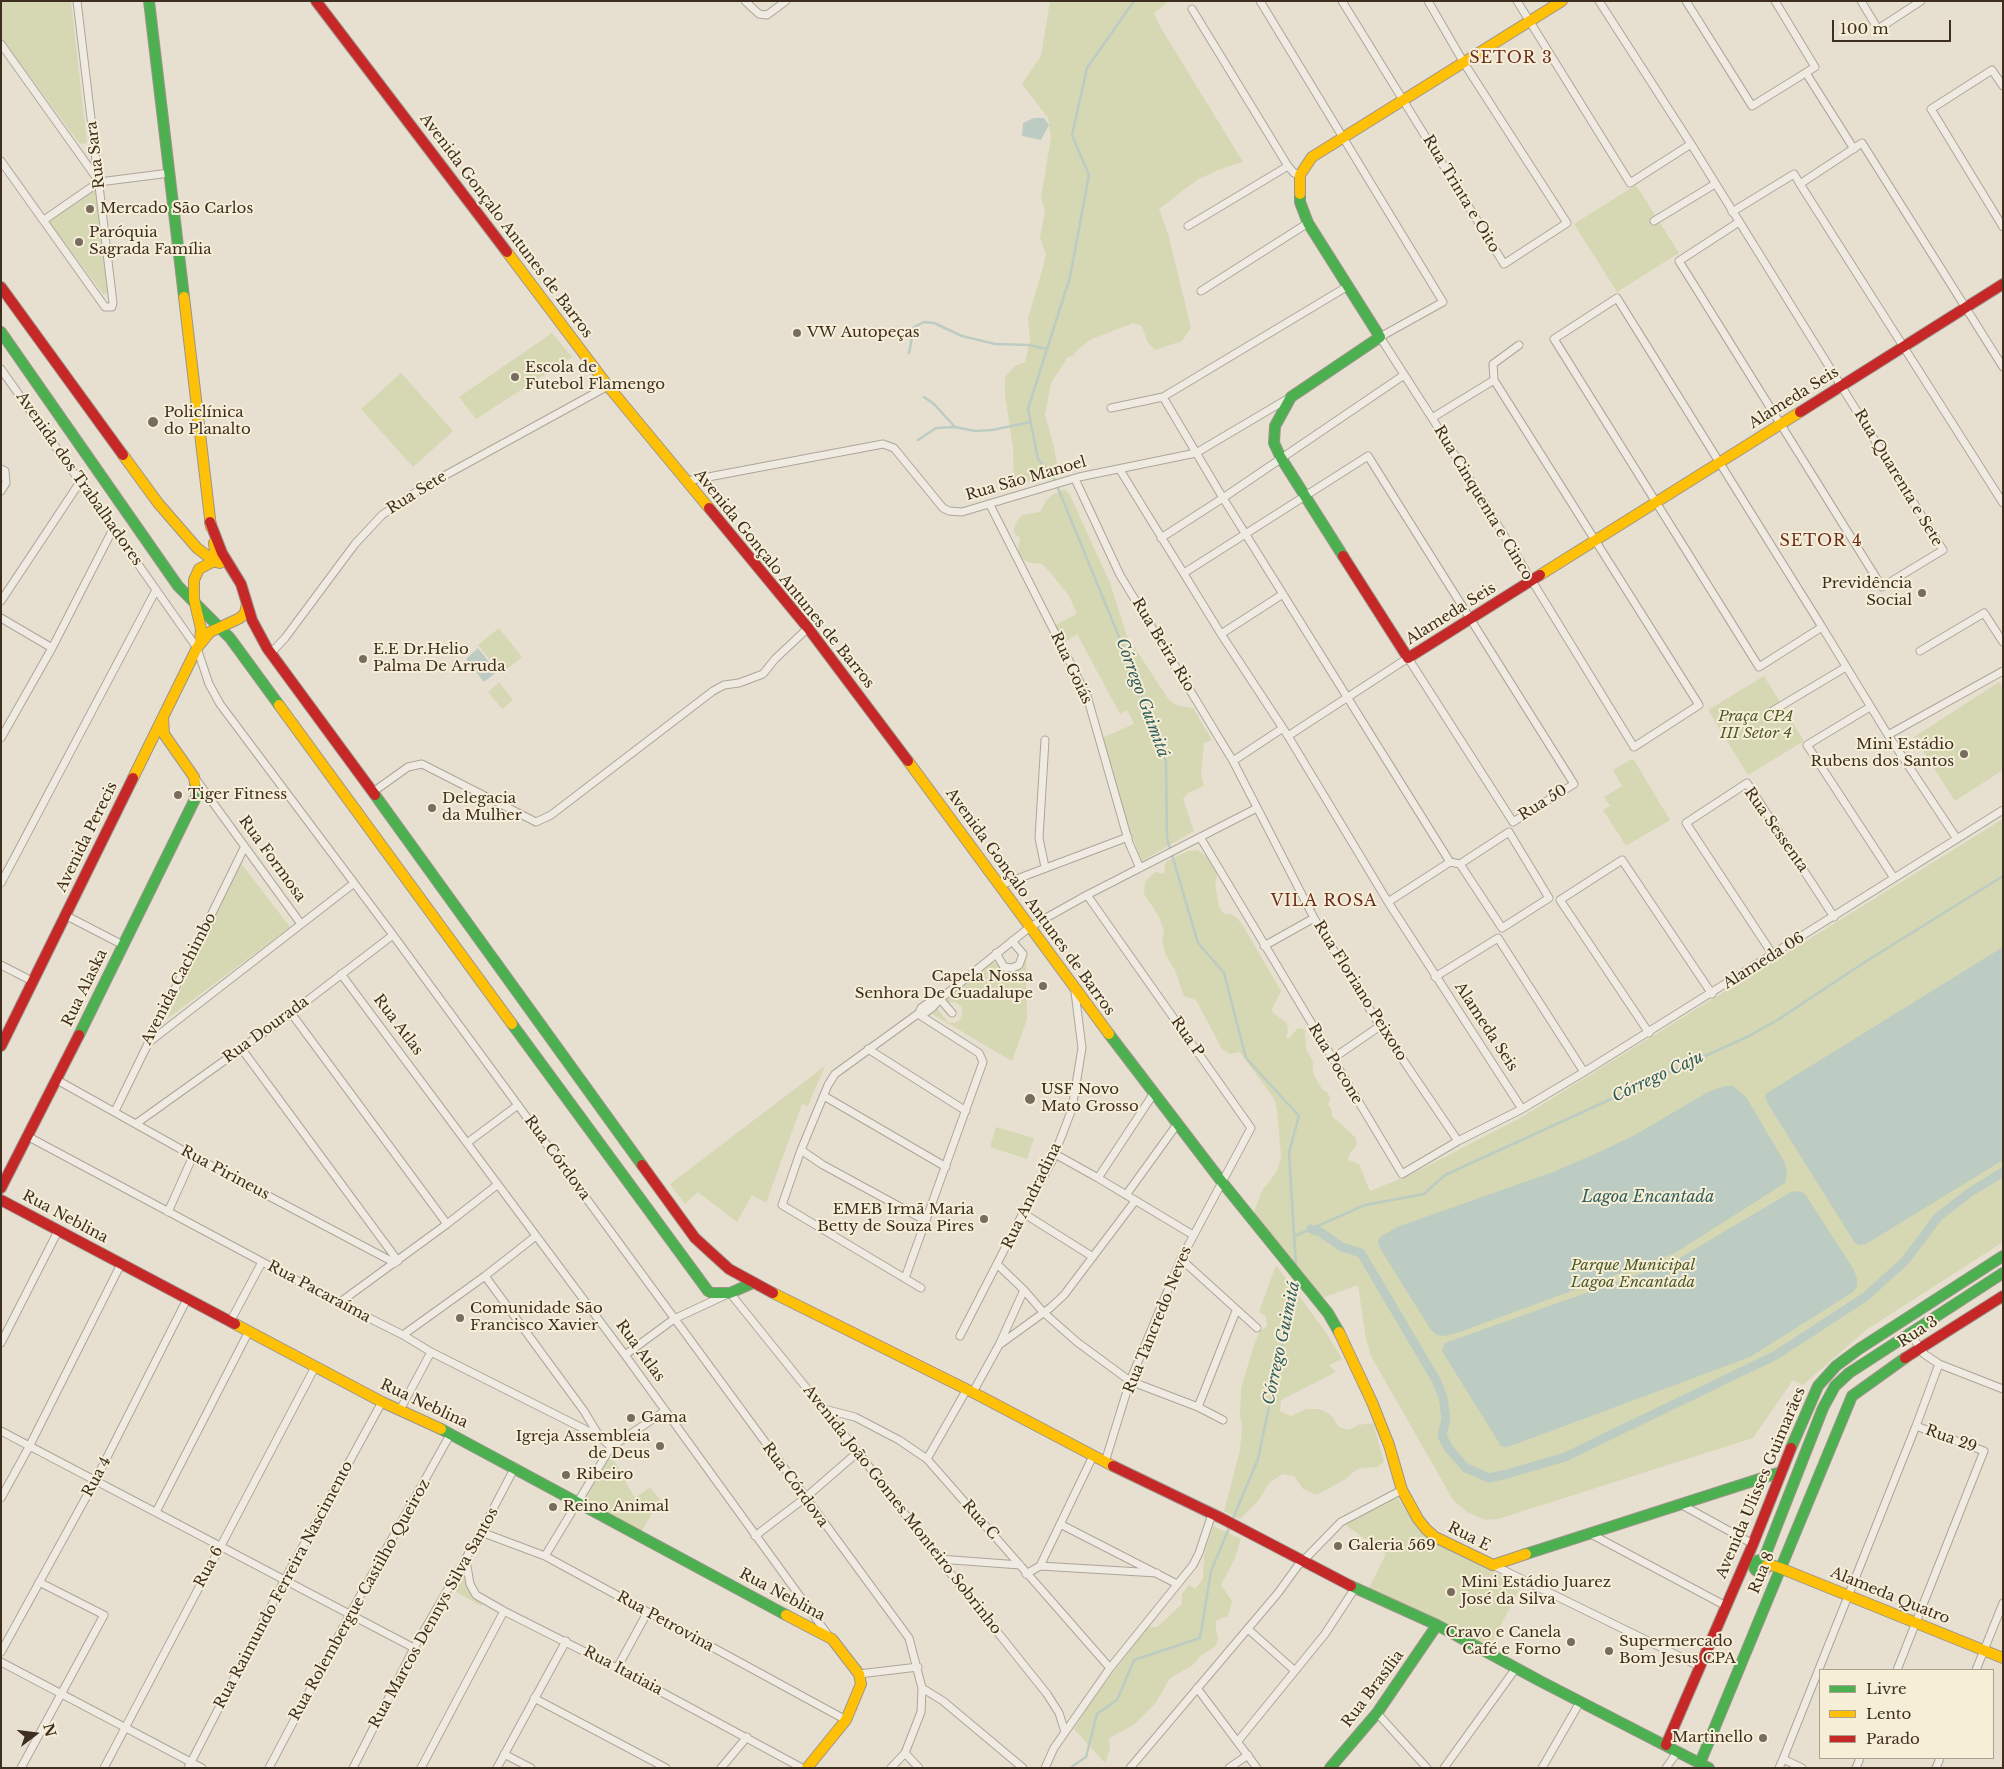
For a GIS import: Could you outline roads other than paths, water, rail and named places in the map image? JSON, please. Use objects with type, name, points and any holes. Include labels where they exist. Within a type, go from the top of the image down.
[{"type":"street","name":"Rua Sara","points":[[44,220],[105,307],[112,308],[114,304],[77,1]]},
{"type":"street","points":[[150,1],[215,562]]},
{"type":"street","name":"Avenida Gonçalo Antunes de Barros","points":[[316,1],[608,386],[808,628],[1001,885],[1075,989],[1222,1182],[1287,1261]]},
{"type":"street","points":[[745,1],[759,14],[767,15],[786,1]]},
{"type":"street","points":[[1260,1],[1343,137]]},
{"type":"street","points":[[1342,1],[1404,100]]},
{"type":"street","points":[[1428,1],[1464,63]]},
{"type":"street","points":[[1517,1],[1630,183],[1691,144]]},
{"type":"street","points":[[1432,418],[1308,223],[1300,202],[1300,175],[1312,157],[1562,1]]},
{"type":"street","points":[[1599,1],[1691,144],[1841,386]]},
{"type":"street","points":[[1686,1],[1752,106],[1815,67],[1775,1]]},
{"type":"street","points":[[1861,1],[1878,29],[1921,1]]},
{"type":"street","points":[[1192,9],[1288,166],[1294,173],[1300,175]]},
{"type":"street","points":[[1,44],[99,182]]},
{"type":"street","name":"Rua Trinta e Oito","points":[[1404,100],[1504,264],[1568,223],[1464,63]]},
{"type":"street","points":[[2003,86],[1992,70],[1931,109],[2003,227]]},
{"type":"street","points":[[1806,73],[1854,149]]},
{"type":"street","name":"Rua São Manoel","points":[[687,481],[883,444],[894,448],[943,508],[949,512],[962,512],[1075,479],[1196,453],[1291,397],[1380,337],[1443,302],[1343,137]]},
{"type":"street","points":[[1800,184],[1862,144],[2003,367]]},
{"type":"street","points":[[1,161],[44,220],[99,182],[170,173]]},
{"type":"street","points":[[1188,226],[1288,166]]},
{"type":"street","points":[[1732,212],[1794,174],[2003,503]]},
{"type":"street","points":[[1654,221],[1715,184]]},
{"type":"street","points":[[1739,222],[1679,261],[1780,424]]},
{"type":"street","points":[[1201,290],[1308,223]]},
{"type":"street","name":"Alameda Seis","points":[[1522,1109],[1435,977],[1288,736],[1408,658],[2003,284]]},
{"type":"street","points":[[1111,408],[1163,398],[1348,286]]},
{"type":"street","points":[[1,287],[158,503],[197,548],[215,562],[231,569]]},
{"type":"street","points":[[1822,628],[1759,666],[1655,503],[1554,339],[1617,298],[1718,463],[1822,628],[1870,707],[1957,839]]},
{"type":"street","points":[[1,332],[178,586],[230,638],[688,1266],[708,1292],[730,1293]]},
{"type":"street","points":[[1519,345],[1493,364],[1494,380],[1595,541]]},
{"type":"street","name":"Avenida dos Trabalhadores","points":[[1,369],[156,590],[198,645]]},
{"type":"street","points":[[1161,538],[1404,375]]},
{"type":"street","name":"Rua Cinquenta e Cinco","points":[[1494,380],[1432,418],[1634,747],[1699,705],[1595,541]]},
{"type":"street","name":"Rua Sete","points":[[271,653],[285,638],[355,544],[382,515],[422,488],[608,386]]},
{"type":"street","name":"Rua Quarenta e Sete","points":[[1780,424],[1882,588],[1943,550],[1841,386]]},
{"type":"street","points":[[1291,397],[1275,426],[1274,443],[1281,458],[1408,658]]},
{"type":"street","points":[[1163,398],[1223,498],[1450,862]]},
{"type":"street","points":[[1184,573],[1368,456],[1471,619]]},
{"type":"street","points":[[1,492],[6,483],[3,470]]},
{"type":"street","points":[[1120,470],[1221,634],[1288,736]]},
{"type":"street","name":"Rua Beira Rio","points":[[1075,479],[1120,575],[1233,761],[1257,808]]},
{"type":"street","points":[[1,601],[80,482]]},
{"type":"street","name":"Rua Goiás","points":[[990,505],[1087,696],[1128,837],[1140,868]]},
{"type":"street","points":[[210,522],[222,553],[241,584],[256,629],[271,653],[695,1238],[729,1270],[970,1390],[1093,1456],[1238,1527],[1355,1588],[1437,1626],[1580,1702],[1705,1765]]},
{"type":"street","points":[[1,738],[52,648],[113,529]]},
{"type":"street","points":[[198,645],[201,629],[195,604],[194,580],[196,573],[203,566],[215,562]]},
{"type":"street","points":[[1,883],[156,590]]},
{"type":"street","points":[[1221,634],[1283,594]]},
{"type":"street","points":[[219,627],[240,618],[245,613],[247,604]]},
{"type":"street","points":[[1920,652],[1984,613],[2003,642]]},
{"type":"street","points":[[1,618],[52,648]]},
{"type":"street","name":"Rua 50","points":[[1408,658],[1513,822],[1574,784],[1471,619]]},
{"type":"street","name":"Avenida Perecis","points":[[1,1046],[198,645],[219,627]]},
{"type":"street","points":[[373,792],[408,767],[422,764],[536,822],[550,815],[713,691],[724,685],[739,683],[763,674],[775,659],[808,628]]},
{"type":"street","name":"Rua Córdova","points":[[198,645],[209,684],[220,704],[393,935],[909,1638],[922,1688],[921,1712],[905,1753]]},
{"type":"street","points":[[1769,713],[1846,667]]},
{"type":"street","points":[[1888,735],[2003,671]]},
{"type":"street","points":[[1870,707],[1807,745],[1894,878]]},
{"type":"street","name":"Rua Formosa","points":[[163,717],[163,728],[166,738],[301,924]]},
{"type":"street","points":[[1233,761],[1283,728]]},
{"type":"street","points":[[153,737],[166,738]]},
{"type":"street","points":[[1045,740],[1039,838],[1045,867]]},
{"type":"street","name":"Rua Alaska","points":[[1,1188],[57,1080],[194,800],[197,791],[194,776]]},
{"type":"street","name":"Rua Sessenta","points":[[1773,955],[1686,822],[1747,783],[1834,917]]},
{"type":"street","points":[[194,800],[204,799],[213,803]]},
{"type":"street","points":[[921,1288],[782,1204],[801,1150],[828,1085],[835,1074],[918,1014],[921,1008],[928,1003],[940,999],[1030,928],[1087,895],[1257,808]]},
{"type":"street","name":"Rua Floriano Peixoto","points":[[1257,808],[1314,918],[1380,1026],[1458,1141]]},
{"type":"street","name":"Alameda 06","points":[[1522,1109],[1712,994],[2003,810]]},
{"type":"street","points":[[1388,902],[1450,862],[1460,864],[1509,832],[1549,898],[1502,928],[1460,864]]},
{"type":"street","points":[[1001,885],[1128,837]]},
{"type":"street","name":"Rua Pocone","points":[[1200,837],[1402,1174],[1458,1141],[1522,1109]]},
{"type":"street","name":"Avenida Cachimbo","points":[[114,1111],[244,848]]},
{"type":"street","points":[[1649,1033],[1560,900],[1622,860],[1712,994]]},
{"type":"street","points":[[146,1044],[353,884]]},
{"type":"street","name":"Rua P","points":[[1087,895],[1252,1128],[1222,1182]]},
{"type":"street","points":[[65,915],[123,945]]},
{"type":"street","points":[[1264,946],[1314,918]]},
{"type":"street","name":"Rua Dourada","points":[[137,1123],[291,1013],[393,935]]},
{"type":"street","points":[[1435,977],[1498,938],[1584,1072]]},
{"type":"street","points":[[996,953],[1004,967],[1012,968],[1019,965],[1023,954],[1022,950],[1012,941]]},
{"type":"street","points":[[1,965],[34,982]]},
{"type":"street","name":"Rua Atlas","points":[[342,974],[625,1355],[755,1536],[859,1674]]},
{"type":"street","name":"Rua Andradina","points":[[960,1336],[1055,1154],[1072,1109],[1082,1048],[1075,989]]},
{"type":"street","points":[[940,999],[952,1013]]},
{"type":"street","points":[[291,1013],[447,1224]]},
{"type":"street","points":[[905,1278],[982,1067],[982,1055],[918,1014]]},
{"type":"street","points":[[1332,1059],[1380,1026]]},
{"type":"street","points":[[241,1048],[396,1262]]},
{"type":"street","points":[[868,1049],[966,1111]]},
{"type":"street","name":"Rua Pirineus","points":[[57,1080],[193,1156],[396,1262]]},
{"type":"street","points":[[1098,1178],[1154,1093]]},
{"type":"street","points":[[824,1096],[946,1167]]},
{"type":"street","points":[[466,1143],[518,1105]]},
{"type":"street","points":[[1126,1195],[1178,1123]]},
{"type":"street","name":"Rua Pacaraíma","points":[[27,1136],[339,1303],[403,1335],[431,1352],[600,1437],[611,1447]]},
{"type":"street","points":[[801,1150],[823,1165],[926,1221]]},
{"type":"street","points":[[1055,1154],[1193,1235]]},
{"type":"street","points":[[168,1212],[193,1156]]},
{"type":"street","name":"Rua Tancredo Neves","points":[[1105,1462],[1130,1381],[1181,1259],[1222,1182]]},
{"type":"street","points":[[339,1303],[497,1185]]},
{"type":"street","name":"Rua Neblina","points":[[1,1200],[382,1402],[451,1433],[832,1639]]},
{"type":"street","points":[[999,1345],[1064,1295],[1135,1201]]},
{"type":"street","points":[[1023,1214],[1093,1257]]},
{"type":"street","points":[[1,1343],[58,1230]]},
{"type":"street","points":[[403,1335],[485,1276],[536,1236]]},
{"type":"street","name":"Avenida Ulisses Guimarães","points":[[1757,1562],[1753,1544],[1781,1472],[1822,1380],[1836,1366],[1902,1320],[2003,1256]]},
{"type":"street","points":[[1181,1259],[1236,1311],[1257,1328]]},
{"type":"street","name":"Rua E","points":[[1287,1261],[1328,1313],[1346,1343],[1389,1445],[1402,1490],[1418,1519],[1435,1536],[1493,1565],[1781,1472]]},
{"type":"street","points":[[230,1322],[262,1262]]},
{"type":"street","points":[[1,1498],[29,1447],[121,1264]]},
{"type":"street","points":[[998,1265],[1044,1312],[1077,1342],[1130,1381],[1198,1407],[1223,1420]]},
{"type":"street","points":[[729,1270],[733,1282],[730,1293]]},
{"type":"street","name":"Avenida Ulisses Guimarães","points":[[1666,1745],[1726,1606],[1757,1562],[1831,1392],[1849,1373],[2003,1273]]},
{"type":"street","points":[[485,1276],[584,1411],[600,1437]]},
{"type":"street","points":[[625,1355],[674,1319],[753,1283]]},
{"type":"street","points":[[927,1458],[999,1345],[1024,1290]]},
{"type":"street","name":"Avenida João Gomes Monteiro Sobrinho","points":[[730,1293],[858,1452],[939,1559],[1047,1694],[1059,1712],[1065,1732]]},
{"type":"street","name":"Rua 3","points":[[1852,1396],[1919,1349],[2003,1296]]},
{"type":"street","name":"Rua 4","points":[[1,1652],[95,1481],[187,1299]]},
{"type":"street","points":[[1198,1407],[1236,1311]]},
{"type":"street","points":[[1902,1320],[1919,1349],[1939,1364],[2003,1389]]},
{"type":"street","points":[[156,1512],[248,1331]]},
{"type":"street","points":[[400,1410],[431,1352]]},
{"type":"street","points":[[1916,1426],[1939,1364]]},
{"type":"street","name":"Rua 6","points":[[104,1768],[315,1367]]},
{"type":"street","name":"Rua 8","points":[[1705,1765],[1780,1568],[1852,1396]]},
{"type":"street","name":"Rua Raimundo Ferreira Nascimento","points":[[190,1765],[284,1581],[382,1402]]},
{"type":"street","name":"Rua C","points":[[824,1410],[855,1417],[899,1440],[927,1458],[1026,1574],[1110,1668]]},
{"type":"street","points":[[545,1556],[611,1447],[665,1411]]},
{"type":"street","name":"Rua 29","points":[[1779,1768],[1916,1426],[1984,1451],[1917,1623]]},
{"type":"street","points":[[1,1431],[414,1648]]},
{"type":"street","name":"Rua Rolembergue Castilho Queiroz","points":[[269,1768],[350,1614],[451,1433]]},
{"type":"street","points":[[755,1536],[805,1498],[858,1452]]},
{"type":"street","points":[[1040,1566],[1093,1456]]},
{"type":"street","name":"Rua Marcos Dennys Silva Santos","points":[[353,1768],[414,1648],[466,1560],[515,1468]]},
{"type":"street","points":[[1130,1768],[1248,1629],[1302,1560],[1341,1522],[1402,1490]]},
{"type":"street","points":[[1682,1505],[1753,1544]]},
{"type":"street","points":[[1045,1768],[1054,1748],[1110,1668],[1193,1565],[1216,1516]]},
{"type":"street","points":[[1060,1524],[1177,1584]]},
{"type":"street","name":"Rua Petrovina","points":[[481,1532],[545,1556],[846,1720]]},
{"type":"street","points":[[1589,1533],[1726,1606]]},
{"type":"street","points":[[939,1559],[1020,1565]]},
{"type":"street","name":"Rua Itatiaia","points":[[466,1560],[470,1584],[476,1595],[617,1668],[802,1768]]},
{"type":"street","name":"Alameda Quatro","points":[[1757,1562],[1780,1568],[2003,1658]]},
{"type":"street","points":[[1493,1565],[1701,1667]]},
{"type":"street","points":[[1026,1574],[1040,1566],[1157,1573]]},
{"type":"street","points":[[21,1768],[104,1615],[39,1582]]},
{"type":"street","points":[[1238,1741],[1325,1634],[1355,1588]]},
{"type":"street","points":[[1976,1669],[2003,1603]]},
{"type":"street","points":[[421,1768],[504,1611]]},
{"type":"street","points":[[617,1668],[647,1613]]},
{"type":"street","points":[[1897,1669],[1917,1623]]},
{"type":"street","name":"Rua Brasília","points":[[1334,1766],[1377,1713],[1437,1626]]},
{"type":"street","points":[[1248,1629],[1295,1671]]},
{"type":"street","points":[[497,1768],[566,1641]]},
{"type":"street","points":[[1,1662],[190,1765],[202,1768]]},
{"type":"street","points":[[807,1768],[846,1720],[861,1684],[859,1674],[918,1667]]},
{"type":"street","points":[[1444,1768],[1516,1668]]},
{"type":"street","points":[[922,1688],[943,1700],[1023,1768]]},
{"type":"street","points":[[1197,1688],[1257,1768]]},
{"type":"street","points":[[534,1698],[666,1768]]},
{"type":"street","points":[[1542,1768],[1580,1702]]},
{"type":"street","points":[[1377,1713],[1427,1768]]},
{"type":"street","points":[[720,1768],[747,1738]]},
{"type":"street","points":[[1671,1766],[1678,1751]]},
{"type":"street","points":[[891,1768],[905,1753],[919,1768]]},
{"type":"street","points":[[504,1754],[531,1768]]},
{"type":"street","points":[[1229,1768],[1248,1755]]},
{"type":"street","points":[[1783,1760],[1802,1768]]},
{"type":"water","points":[[1034,118],[1044,118],[1049,125],[1041,140],[1022,136],[1023,123]]},
{"type":"water","points":[[478,648],[497,672],[484,682],[466,659]]},
{"type":"water","points":[[2003,947],[2003,1160],[1866,1244],[1860,1245],[1855,1243],[1768,1104],[1765,1097],[1767,1093]]},
{"type":"water","name":"Lagoa Encantada","points":[[1725,1086],[1733,1086],[1746,1097],[1785,1163],[1787,1174],[1785,1183],[1675,1253],[1457,1333],[1445,1336],[1437,1335],[1431,1330],[1381,1250],[1378,1242],[1380,1237],[1397,1227],[1553,1172],[1595,1154],[1633,1136],[1708,1092]]},
{"type":"water","name":"Lagoa Encantada","points":[[1799,1191],[1805,1194],[1854,1270],[1857,1286],[1853,1292],[1750,1357],[1516,1444],[1507,1447],[1501,1446],[1442,1351],[1445,1343],[1673,1262],[1791,1192]]},
{"type":"waterway","name":"Córrego Guimitá","points":[[1134,1],[1087,68],[1072,135],[1089,175],[1070,277],[1028,409],[1038,459],[1053,476],[1131,666],[1166,762],[1167,838],[1198,943],[1224,973],[1246,1058],[1299,1116],[1289,1152],[1296,1267]]},
{"type":"waterway","points":[[909,353],[914,327],[924,322],[934,323],[962,336],[995,344],[1029,345],[1047,349]]},
{"type":"waterway","points":[[924,397],[934,404],[955,427]]},
{"type":"waterway","points":[[918,440],[936,428],[955,427],[975,431],[992,430],[1031,422]]},
{"type":"waterway","name":"Córrego Caju","points":[[1295,1236],[1365,1205],[1424,1194],[1445,1175],[1749,1036],[1779,1019],[1865,962],[2003,876]]},
{"type":"waterway","points":[[1311,1229],[1320,1232],[1342,1247],[1361,1253],[1436,1380],[1443,1397],[1446,1419],[1442,1436],[1449,1449],[1466,1468],[1489,1478],[1565,1457],[1776,1355],[1865,1297],[1905,1261],[1938,1217],[1969,1193],[2003,1172]]},
{"type":"waterway","name":"Córrego Guimitá","points":[[1232,1521],[1258,1459],[1296,1278]]},
{"type":"waterway","name":"Córrego Guimitá","points":[[1070,1768],[1086,1757],[1097,1714],[1117,1700],[1134,1660],[1200,1638],[1211,1571],[1230,1526]]},
{"type":"place","name":"Mercado São Carlos","points":[[90,209]]},
{"type":"place","name":"Paróquia Sagrada Família","points":[[79,242]]},
{"type":"place","name":"VW Autopeças","points":[[797,333]]},
{"type":"place","name":"Escola de Futebol Flamengo","points":[[515,377]]},
{"type":"place","name":"Policlínica do Planalto","points":[[153,422]]},
{"type":"place","name":"Previdência Social","points":[[1922,593]]},
{"type":"place","name":"E.E Dr.Helio Palma De Arruda","points":[[363,659]]},
{"type":"place","name":"Mini Estádio Rubens dos Santos","points":[[1964,754]]},
{"type":"place","name":"Tiger Fitness","points":[[178,795]]},
{"type":"place","name":"Delegacia da Mulher","points":[[432,808]]},
{"type":"place","name":"Capela Nossa Senhora De Guadalupe","points":[[1043,986]]},
{"type":"place","name":"USF Novo Mato Grosso","points":[[1030,1099]]},
{"type":"place","name":"EMEB Irmã Maria Betty de Souza Pires","points":[[984,1219]]},
{"type":"place","name":"Comunidade São Francisco Xavier","points":[[460,1318]]},
{"type":"place","name":"Gama","points":[[631,1418]]},
{"type":"place","name":"Igreja Assembleia de Deus","points":[[660,1446]]},
{"type":"place","name":"Ribeiro","points":[[566,1475]]},
{"type":"place","name":"Reino Animal","points":[[553,1507]]},
{"type":"place","name":"Galeria 569","points":[[1338,1546]]},
{"type":"place","name":"Mini Estádio Juarez José da Silva","points":[[1451,1592]]},
{"type":"place","name":"Cravo e Canela Café e Forno","points":[[1571,1642]]},
{"type":"place","name":"Supermercado Bom Jesus CPA","points":[[1609,1651]]},
{"type":"place","name":"Martinello","points":[[1763,1738]]},
{"type":"district","name":"SETOR 3","points":[[1511,58]]},
{"type":"district","name":"SETOR 4","points":[[1821,541]]},
{"type":"district","name":"VILA ROSA","points":[[1324,901]]},
{"type":"park label","name":"Praça CPA III Setor 4","points":[[1756,726]]},
{"type":"park label","name":"Parque Municipal Lagoa Encantada","points":[[1633,1274]]}]
